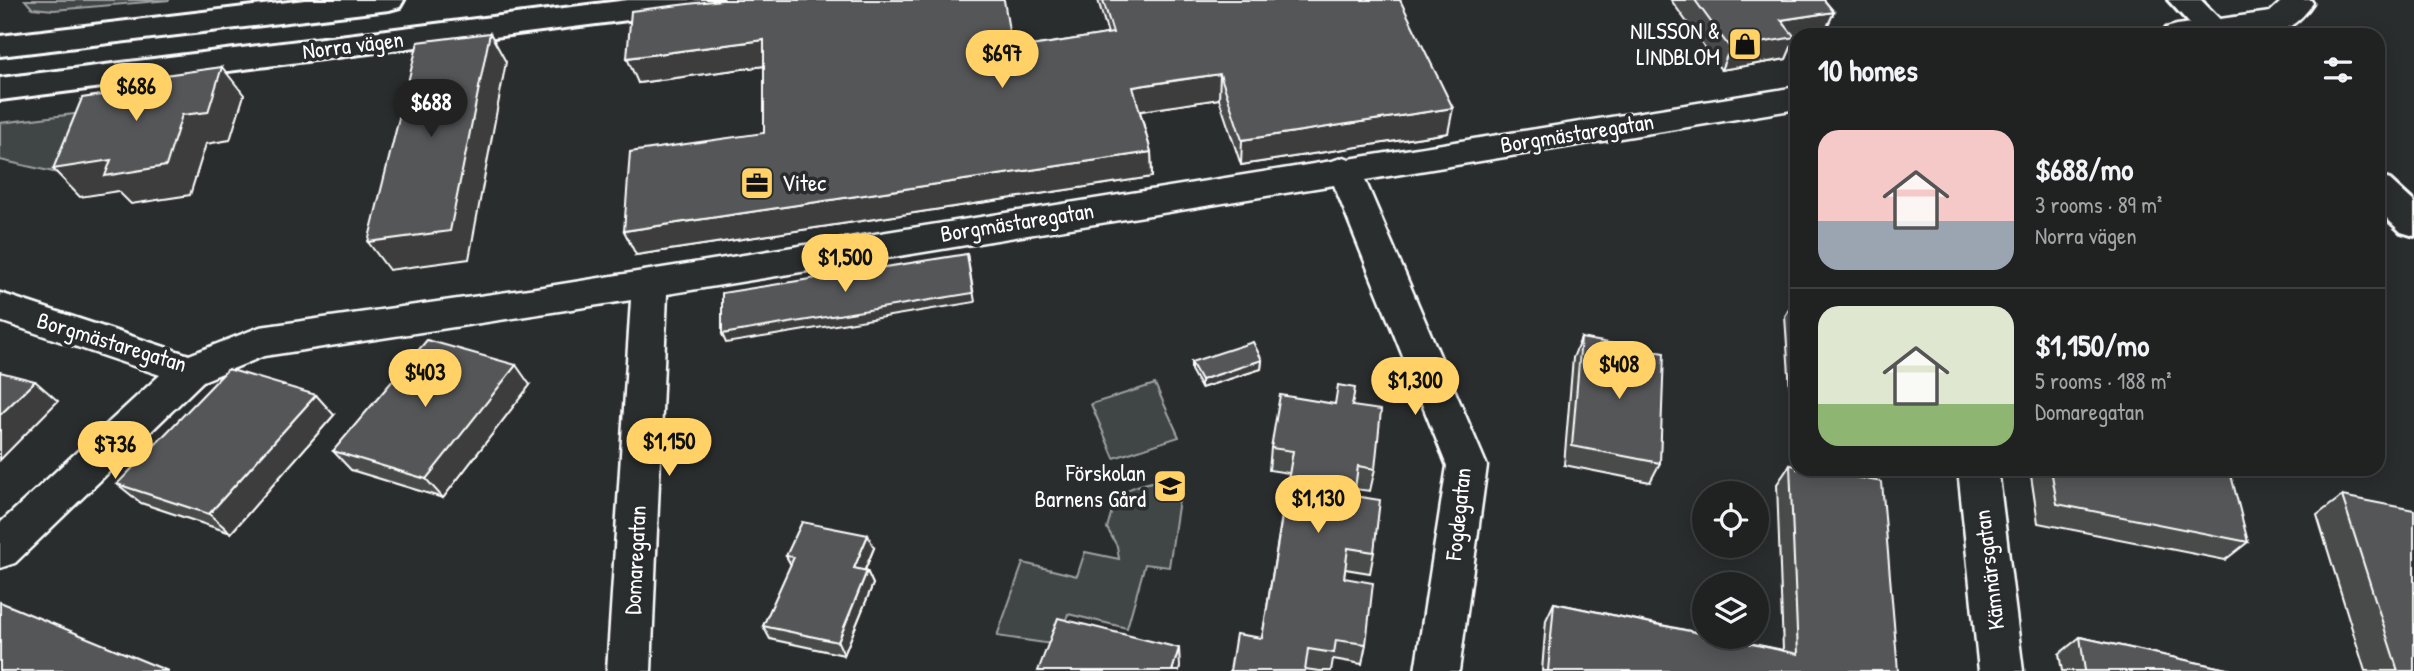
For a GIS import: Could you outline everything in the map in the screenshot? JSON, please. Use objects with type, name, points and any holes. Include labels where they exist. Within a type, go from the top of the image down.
[{"type":"main road","name":"Norra vägen","points":[[0,46],[389,0]]},
{"type":"main road","name":"Norra vägen","points":[[0,89],[707,0]]},
{"type":"main road","points":[[2183,0],[2212,28]]},
{"type":"main road","points":[[2385,196],[2414,223]]},
{"type":"street","points":[[2237,28],[2279,20],[2298,3]]},
{"type":"street","name":"Borgmästaregatan","points":[[0,307],[190,370],[260,342],[543,301],[1787,99]]},
{"type":"street","name":"Fogdegatan","points":[[1344,169],[1468,466],[1437,671]]},
{"type":"street","name":"Domaregatan","points":[[629,671],[650,282]]},
{"type":"street","points":[[0,550],[190,370]]},
{"type":"street","name":"Kämnärsgatan","points":[[1979,476],[2001,671]]},
{"type":"shaded area","points":[[25,0],[170,0],[54,10],[32,8]]},
{"type":"shaded area","points":[[83,113],[58,173],[0,160],[0,123]]},
{"type":"shaded area","points":[[1155,384],[1179,437],[1114,458],[1091,404]]},
{"type":"shaded area","points":[[1152,482],[1180,493],[1169,567],[1145,564],[1127,628],[1068,614],[1058,645],[997,636],[1023,563],[1077,576],[1085,552],[1119,559],[1117,546],[1107,528],[1116,501],[1125,491]]},
{"type":"building","points":[[721,0],[1004,0],[1012,49],[1113,33],[1103,0],[1400,0],[1453,108],[1242,140],[1220,74],[1177,80],[1133,87],[1151,152],[624,231],[630,152],[764,133],[764,40],[627,58],[631,11]]},
{"type":"building","points":[[1695,0],[1824,0],[1834,12],[1781,20],[1790,31],[1790,38],[1730,48]]},
{"type":"building","points":[[490,33],[450,231],[368,242],[418,42]]},
{"type":"building","points":[[222,67],[208,112],[182,115],[166,166],[105,176],[111,160],[53,169],[82,98],[161,86],[165,75]]},
{"type":"building","points":[[967,254],[973,293],[722,334],[722,293]]},
{"type":"building","points":[[1581,338],[1664,353],[1660,463],[1572,446]]},
{"type":"building","points":[[427,340],[516,365],[426,479],[333,451]]},
{"type":"building","points":[[1253,342],[1262,360],[1201,380],[1191,362]]},
{"type":"building","points":[[228,369],[316,395],[209,514],[117,484]]},
{"type":"building","points":[[0,372],[35,381],[0,415]]},
{"type":"building","points":[[1338,385],[1355,388],[1352,406],[1381,410],[1375,469],[1358,466],[1354,496],[1380,500],[1374,552],[1348,548],[1344,578],[1373,583],[1366,644],[1336,640],[1334,653],[1308,649],[1305,671],[1230,671],[1236,634],[1262,638],[1293,451],[1271,448],[1280,395],[1335,404]]},
{"type":"building","points":[[1790,476],[1849,476],[1882,482],[1898,671],[1548,671],[1554,603],[1692,632],[1692,649],[1769,648],[1798,654]]},
{"type":"building","points":[[2052,476],[2231,476],[2248,542],[2057,504]]},
{"type":"building","points":[[2342,496],[2414,510],[2414,671],[2398,671]]},
{"type":"building","points":[[802,522],[868,535],[854,568],[867,571],[838,642],[763,626],[794,557],[786,556]]},
{"type":"building","points":[[0,602],[168,671],[0,671]]},
{"type":"building","points":[[1058,618],[1179,648],[1172,671],[1038,671]]},
{"type":"building","points":[[2080,637],[2236,671],[2085,671]]},
{"type":"place","name":"NILSSON & LINDBLOM","points":[[1745,44]]},
{"type":"place","name":"Vitec","points":[[757,183]]},
{"type":"place","name":"Förskolan Barnens Gård","points":[[1170,486]]}]
